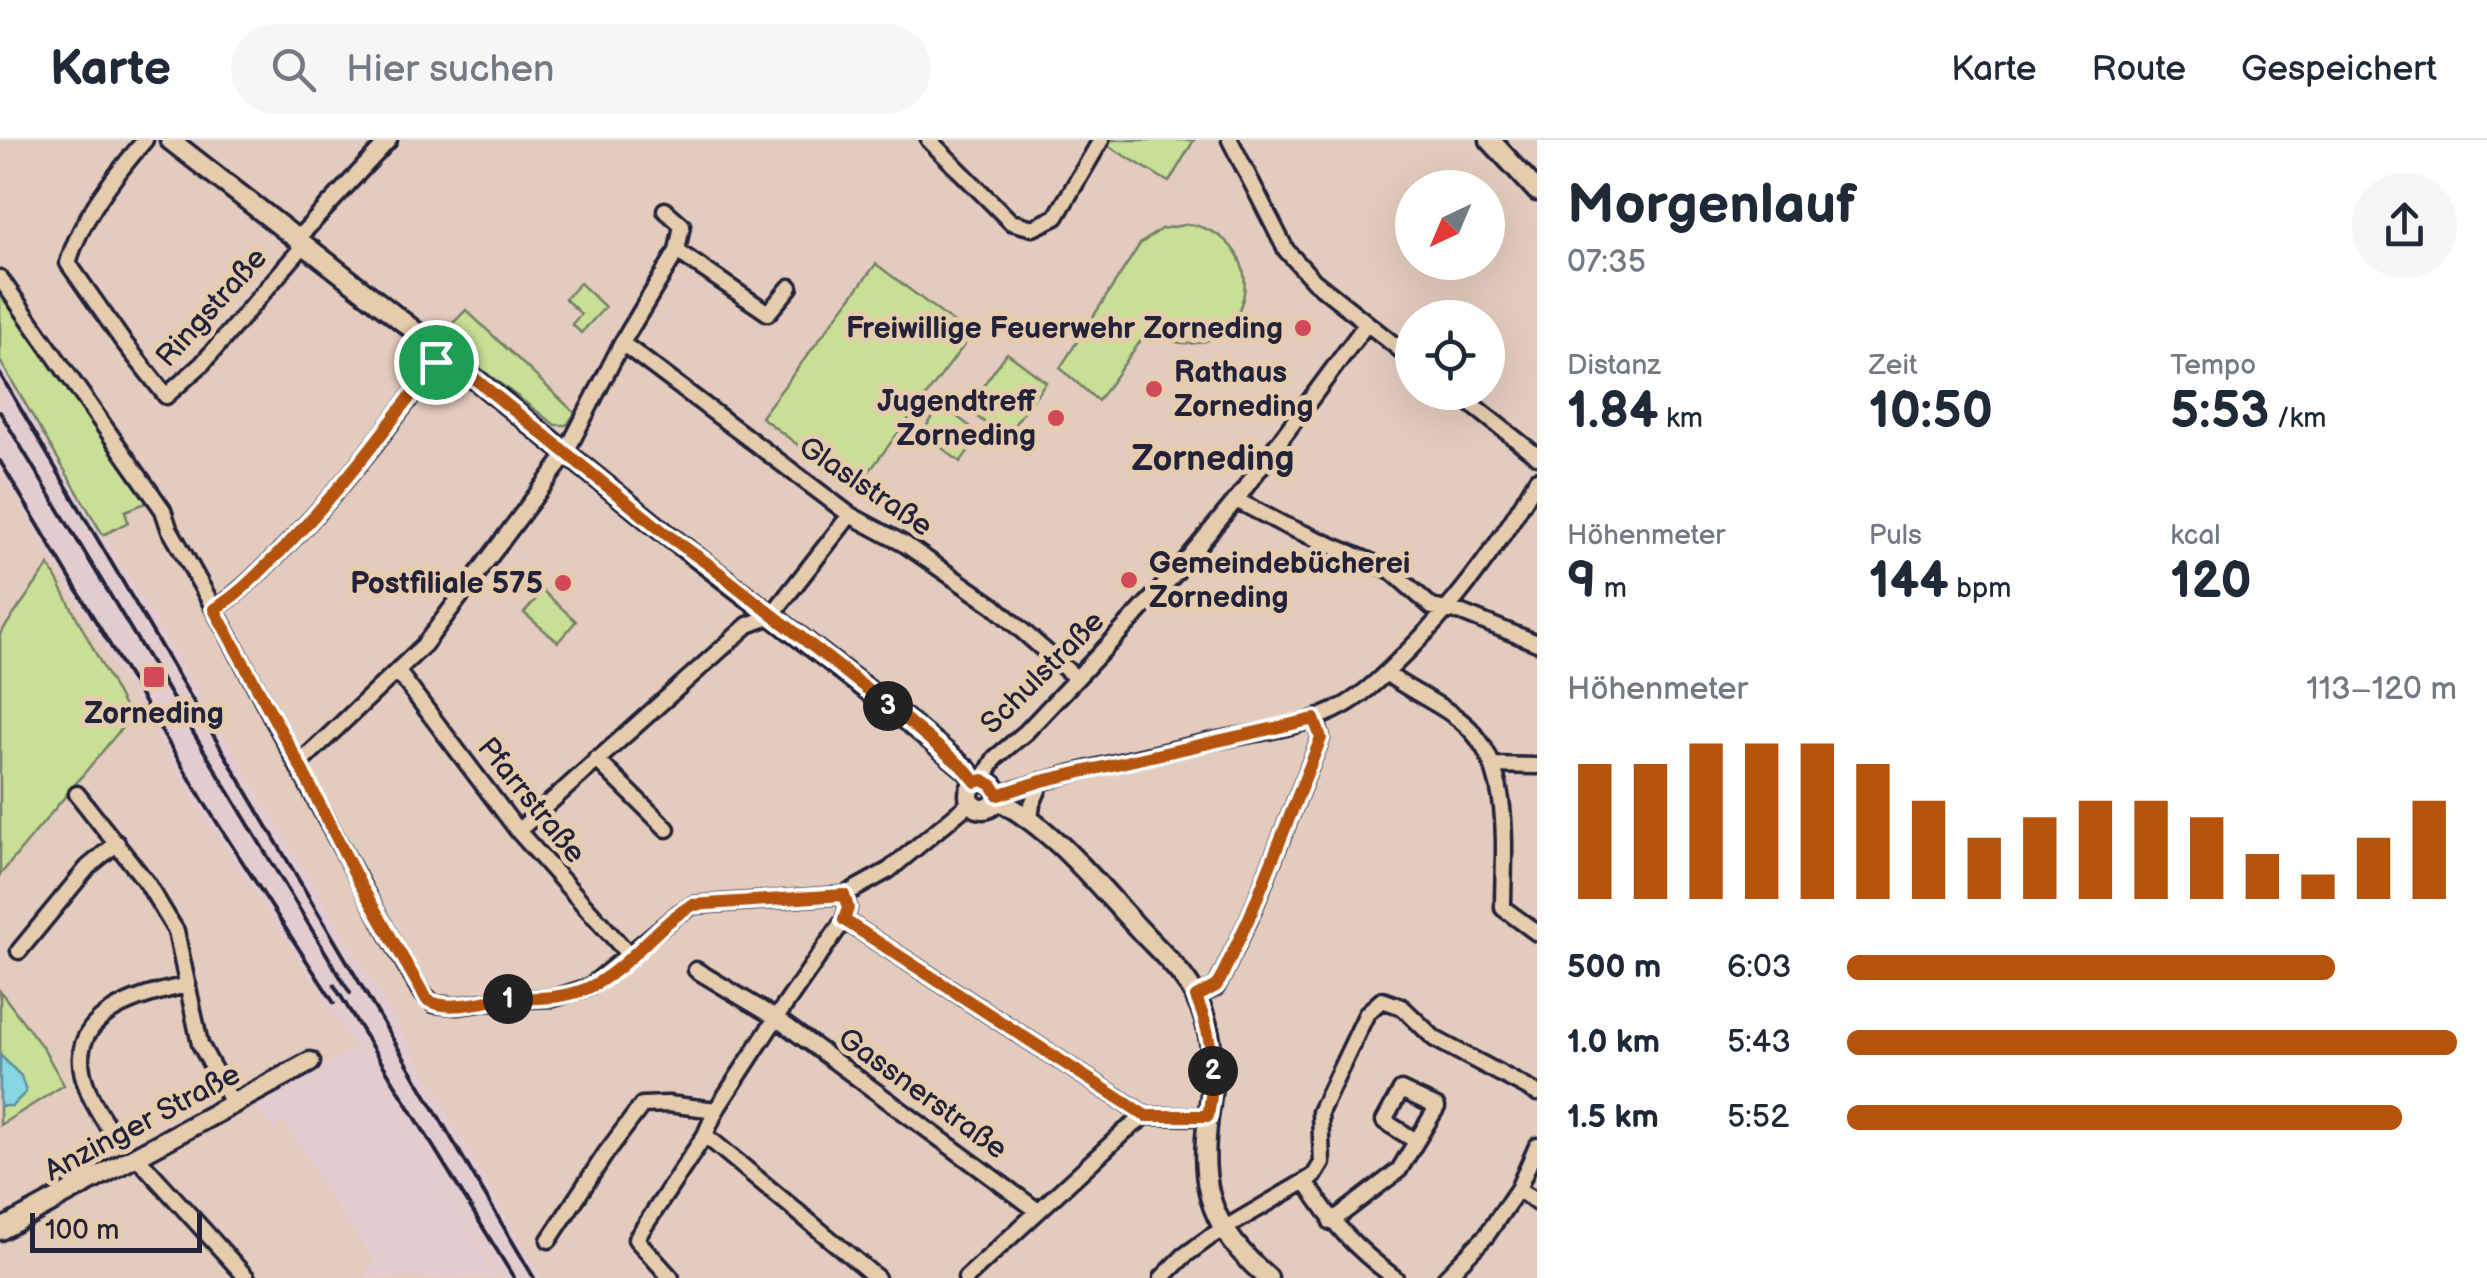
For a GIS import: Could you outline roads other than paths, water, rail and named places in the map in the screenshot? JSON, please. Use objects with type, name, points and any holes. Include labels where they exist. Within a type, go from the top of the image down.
[{"type":"street","name":"Ringstraße","points":[[145,140],[116,174],[72,249],[68,263],[166,396],[202,364],[300,242]]},
{"type":"street","points":[[170,140],[909,722],[979,782],[992,785],[998,798],[1030,820],[1172,964],[1196,997],[1211,1045],[1213,1085],[1206,1190],[1223,1229],[1268,1278]]},
{"type":"street","points":[[300,242],[389,140]]},
{"type":"street","points":[[929,140],[1011,222],[1032,228],[1056,217],[1101,140]]},
{"type":"street","points":[[1230,140],[1286,250],[1314,281],[1395,345]]},
{"type":"street","points":[[1490,140],[1537,191]]},
{"type":"street","points":[[299,764],[398,672],[440,626],[566,453],[622,344],[677,251],[682,225],[666,210]]},
{"type":"street","points":[[677,251],[768,313],[790,287]]},
{"type":"street","points":[[0,278],[163,510],[169,528],[360,884],[427,1000],[442,1006],[458,1006],[554,998],[589,988],[692,905],[844,895],[876,879],[965,807],[974,804]]},
{"type":"street","name":"Schulstraße","points":[[979,782],[996,758],[1026,732],[1173,576],[1236,500],[1367,323]]},
{"type":"street","name":"Glaslstraße","points":[[622,344],[850,516],[906,545],[994,606],[1076,678]]},
{"type":"street","points":[[214,609],[236,596],[308,525],[372,451],[443,353]]},
{"type":"street","points":[[1479,410],[1537,456]]},
{"type":"street","points":[[979,782],[969,791],[974,804],[986,810],[998,798],[1042,781],[1314,719],[1347,704],[1386,674],[1448,611],[1508,531],[1537,480]]},
{"type":"street","points":[[1236,500],[1284,526],[1390,570],[1432,607],[1462,613],[1537,643]]},
{"type":"street","points":[[518,831],[748,626],[771,616],[850,516]]},
{"type":"street","name":"Pfarrstraße","points":[[398,672],[518,831],[630,956]]},
{"type":"street","points":[[1386,674],[1470,730],[1492,765],[1503,818],[1503,908],[1537,933]]},
{"type":"street","points":[[1196,997],[1216,986],[1250,916],[1321,738],[1314,719]]},
{"type":"street","points":[[596,760],[667,830]]},
{"type":"street","points":[[1492,765],[1537,766]]},
{"type":"street","points":[[1030,820],[1042,781]]},
{"type":"street","points":[[77,794],[147,883],[176,932],[200,1044],[232,1105]]},
{"type":"street","points":[[19,951],[88,867],[117,842]]},
{"type":"street","points":[[671,1278],[636,1239],[716,1110],[844,920],[848,908],[844,895]]},
{"type":"street","points":[[844,920],[1146,1116],[1208,1116]]},
{"type":"street","name":"Gassnerstraße","points":[[696,970],[776,1018],[1038,1212]]},
{"type":"street","points":[[111,1132],[88,1090],[82,1068],[83,1045],[108,1011],[142,995],[188,985]]},
{"type":"street","points":[[1162,1278],[1184,1256],[1223,1229],[1307,1183],[1322,1163],[1320,1112],[1368,1013],[1382,1000],[1402,1007],[1435,1038],[1537,1094]]},
{"type":"street","name":"Anzinger Straße","points":[[0,1230],[310,1062]]},
{"type":"street","points":[[549,1240],[642,1106],[668,1104],[716,1110]]},
{"type":"street","points":[[966,1278],[1146,1116]]},
{"type":"street","points":[[704,1135],[876,1278]]},
{"type":"street","points":[[1331,1222],[1399,1170],[1416,1141]]},
{"type":"street","points":[[1445,1278],[1486,1236],[1518,1188],[1537,1146]]},
{"type":"street","points":[[136,1156],[247,1278]]},
{"type":"street","points":[[1307,1183],[1331,1222],[1394,1278]]},
{"type":"street","points":[[1518,1188],[1537,1202]]},
{"type":"water","points":[[0,1055],[21,1076],[26,1092],[12,1106],[0,1106]]},
{"type":"railway","points":[[0,374],[534,1278]]},
{"type":"railway","points":[[0,412],[350,993]]},
{"type":"railway","points":[[0,461],[205,804],[334,1003]]},
{"type":"railway","points":[[334,985],[514,1278]]},
{"type":"place","name":"Freiwillige Feuerwehr Zorneding","points":[[1303,328]]},
{"type":"place","name":"Rathaus Zorneding","points":[[1154,389]]},
{"type":"place","name":"Jugendtreff Zorneding","points":[[1056,418]]},
{"type":"place","name":"Gemeindebücherei Zorneding","points":[[1129,580]]},
{"type":"place","name":"Postfiliale 575","points":[[563,583]]},
{"type":"place","name":"Zorneding","points":[[154,677]]},
{"type":"district","name":"Zorneding","points":[[1213,458]]}]
